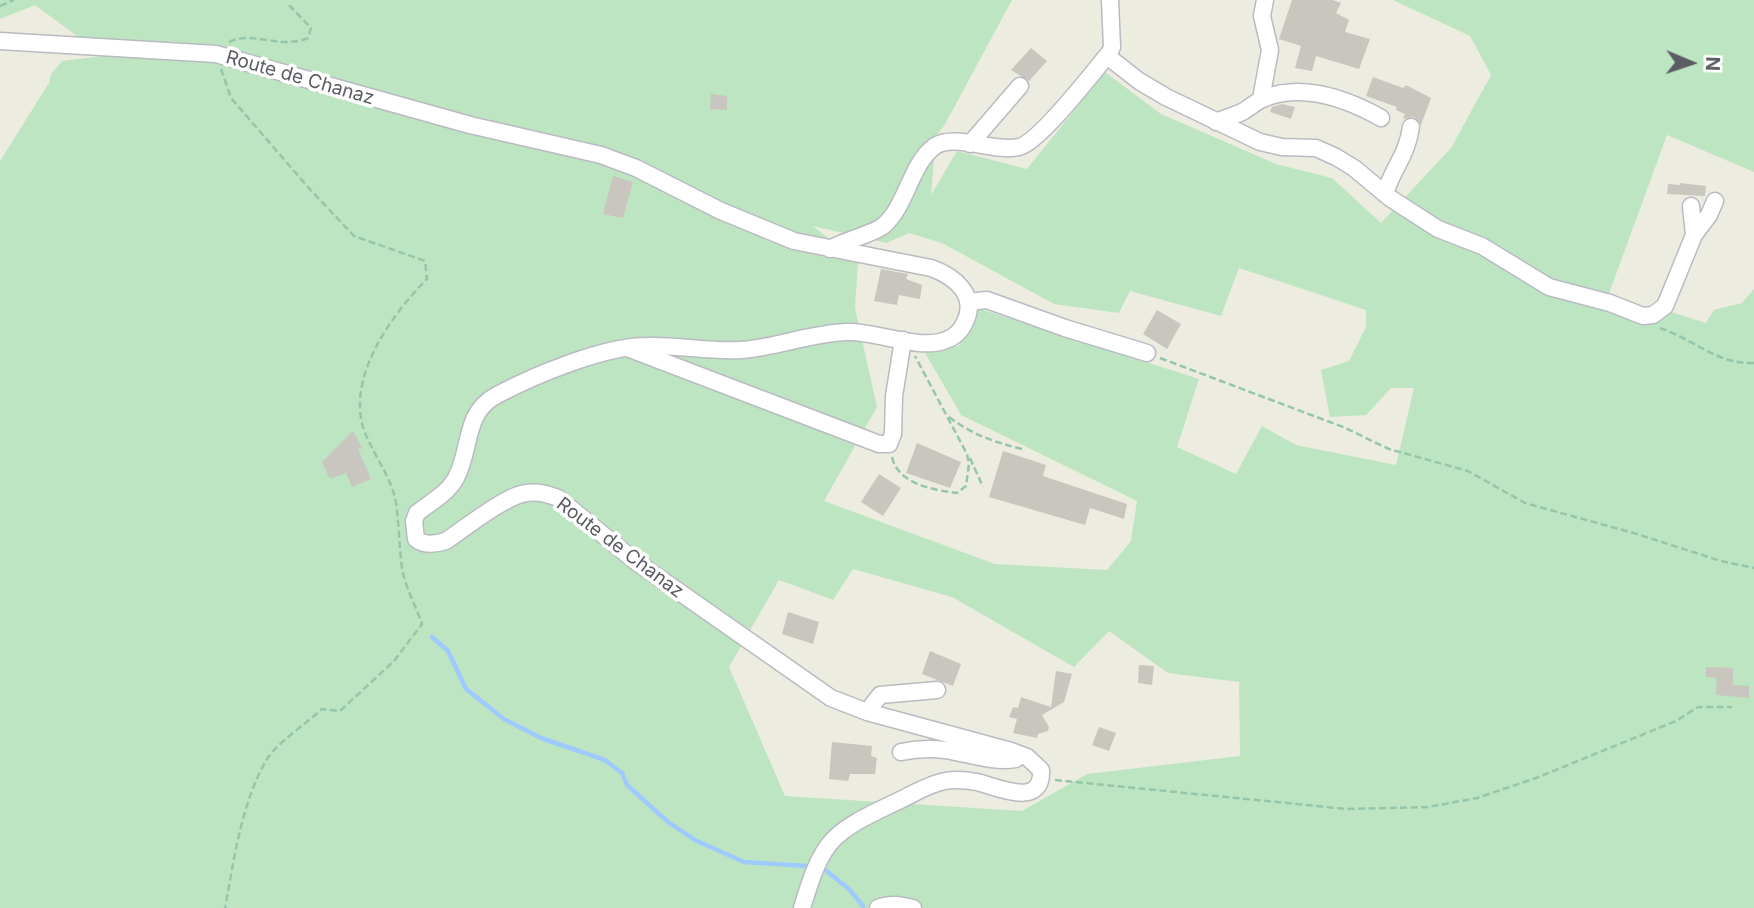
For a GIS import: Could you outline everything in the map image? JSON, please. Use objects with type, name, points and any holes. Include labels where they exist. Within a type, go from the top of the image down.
[{"type":"street","points":[[830,249],[844,240],[882,228],[898,209],[915,173],[933,148],[945,141],[1011,148],[1022,147],[1032,141],[1112,47],[1110,0]]},
{"type":"street","points":[[1261,99],[1270,50],[1262,16],[1265,0]]},
{"type":"street","name":"Route de Chanaz","points":[[0,41],[221,49],[470,125],[601,155],[636,168],[669,186],[794,242],[918,265],[948,274],[957,281],[968,302],[965,321],[956,335],[938,343],[848,332],[740,350],[624,347],[606,351],[523,383],[486,402],[477,412],[469,429],[457,476],[450,488],[415,516],[413,526],[416,539],[427,543],[440,542],[522,493],[538,492],[558,498],[635,561],[831,698],[867,712],[1027,757]]},
{"type":"street","points":[[1107,56],[1139,81],[1260,142],[1282,147],[1316,148],[1354,168],[1385,194],[1438,229],[1482,246],[1549,287],[1610,303],[1649,319],[1665,306],[1693,235],[1709,215],[1715,201]]},
{"type":"street","points":[[970,144],[1020,86]]},
{"type":"street","points":[[1216,121],[1278,93],[1335,96],[1381,118]]},
{"type":"street","points":[[1385,194],[1389,180],[1409,144],[1411,127]]},
{"type":"street","points":[[1690,206],[1693,235]]},
{"type":"street","points":[[968,302],[987,300],[1147,353]]},
{"type":"street","points":[[624,347],[879,444],[889,443],[893,434],[894,397],[905,340]]},
{"type":"street","points":[[867,712],[880,695],[937,690]]},
{"type":"street","points":[[802,908],[811,877],[824,849],[843,829],[857,821],[934,784],[947,781],[976,782],[1020,793],[1031,791],[1041,779],[1041,771],[1027,757],[1011,760],[944,750],[918,749],[901,752]]},
{"type":"street","points":[[878,908],[899,904],[913,908]]},
{"type":"path","points":[[0,6],[14,0]]},
{"type":"path","points":[[225,908],[247,805],[270,754],[322,709],[340,711],[394,661],[422,624],[402,566],[394,495],[364,430],[359,398],[363,374],[392,321],[426,279],[425,261],[354,236],[231,98],[221,49],[233,40],[250,39],[286,44],[308,38],[311,28],[289,5]]},
{"type":"path","points":[[1649,319],[1686,338],[1709,354],[1725,360],[1754,363]]},
{"type":"path","points":[[905,340],[983,487]]},
{"type":"path","points":[[1147,353],[1343,427],[1389,449],[1468,471],[1525,503],[1721,561],[1754,568]]},
{"type":"path","points":[[946,415],[969,432],[990,441],[1022,449]]},
{"type":"path","points":[[889,443],[894,465],[902,476],[930,488],[957,493],[966,486],[967,454]]},
{"type":"path","points":[[1041,779],[1347,809],[1428,807],[1477,798],[1536,778],[1676,721],[1698,707],[1732,707]]},
{"type":"green space","points":[[0,0],[1012,0],[944,126],[936,136],[931,195],[957,151],[1027,169],[1105,72],[1161,114],[1276,164],[1332,178],[1381,223],[1451,148],[1491,75],[1470,36],[1393,0],[1754,0],[1754,172],[1667,135],[1607,299],[1656,318],[1668,311],[1706,323],[1714,310],[1742,303],[1754,289],[1754,908],[0,908],[0,161],[49,83],[51,74],[62,61],[104,56],[35,5],[0,19]],"holes":[[[813,226],[886,243],[909,233],[942,243],[1054,304],[1119,313],[1130,291],[1221,316],[1239,268],[1366,310],[1366,327],[1349,361],[1321,370],[1330,417],[1366,415],[1391,388],[1414,388],[1396,465],[1296,445],[1262,426],[1236,474],[1177,447],[1199,379],[977,308],[959,346],[924,351],[961,415],[1137,501],[1131,541],[1107,570],[995,564],[824,501],[877,407],[855,308],[858,262]],[[853,569],[952,597],[1074,667],[1109,631],[1168,673],[1239,682],[1240,756],[1087,774],[1022,811],[785,796],[729,667],[779,580],[833,600]]]},
{"type":"building","points":[[1292,0],[1333,0],[1341,3],[1336,13],[1349,20],[1345,32],[1370,39],[1359,69],[1316,56],[1312,71],[1295,68],[1301,46],[1279,39]]},
{"type":"building","points":[[1031,48],[1047,61],[1029,81],[1011,70]]},
{"type":"building","points":[[1373,77],[1403,88],[1406,85],[1431,98],[1421,125],[1414,117],[1403,119],[1405,114],[1396,110],[1397,107],[1366,96]]},
{"type":"building","points":[[711,94],[727,96],[727,110],[710,109]]},
{"type":"building","points":[[1282,104],[1295,107],[1291,119],[1270,112],[1272,107]]},
{"type":"building","points":[[613,176],[633,182],[623,218],[603,214]]},
{"type":"building","points":[[1668,184],[1706,186],[1705,196],[1667,194]]},
{"type":"building","points":[[881,269],[908,274],[906,279],[922,285],[920,299],[899,295],[897,305],[874,301]]},
{"type":"building","points":[[1157,310],[1181,324],[1167,349],[1143,334]]},
{"type":"building","points":[[353,431],[362,448],[358,449],[371,479],[352,487],[346,473],[330,479],[322,462]]},
{"type":"building","points":[[917,443],[961,462],[950,488],[906,473]]},
{"type":"building","points":[[1003,451],[1046,465],[1043,476],[1127,504],[1124,519],[1090,508],[1085,525],[989,497]]},
{"type":"building","points":[[879,474],[901,488],[883,516],[861,502]]},
{"type":"building","points":[[788,612],[819,622],[813,644],[782,634]]},
{"type":"building","points":[[930,651],[961,664],[953,686],[922,674]]},
{"type":"building","points":[[1139,665],[1154,666],[1152,685],[1138,683]]},
{"type":"building","points":[[1706,667],[1733,668],[1733,685],[1749,686],[1749,698],[1716,695],[1717,678],[1706,677]]},
{"type":"building","points":[[1056,671],[1072,674],[1064,702],[1042,715],[1049,727],[1048,731],[1038,734],[1037,738],[1013,733],[1017,719],[1009,717],[1013,707],[1018,708],[1021,697],[1051,707]]},
{"type":"building","points":[[1099,727],[1116,733],[1109,751],[1092,745]]},
{"type":"building","points":[[832,742],[872,746],[871,756],[877,758],[875,774],[850,774],[848,781],[829,779]]},
{"type":"waterway","points":[[432,637],[448,651],[466,689],[504,719],[541,738],[605,760],[622,773],[627,785],[668,822],[695,840],[744,862],[806,866]]},
{"type":"waterway","points":[[824,869],[849,889],[863,906]]}]
